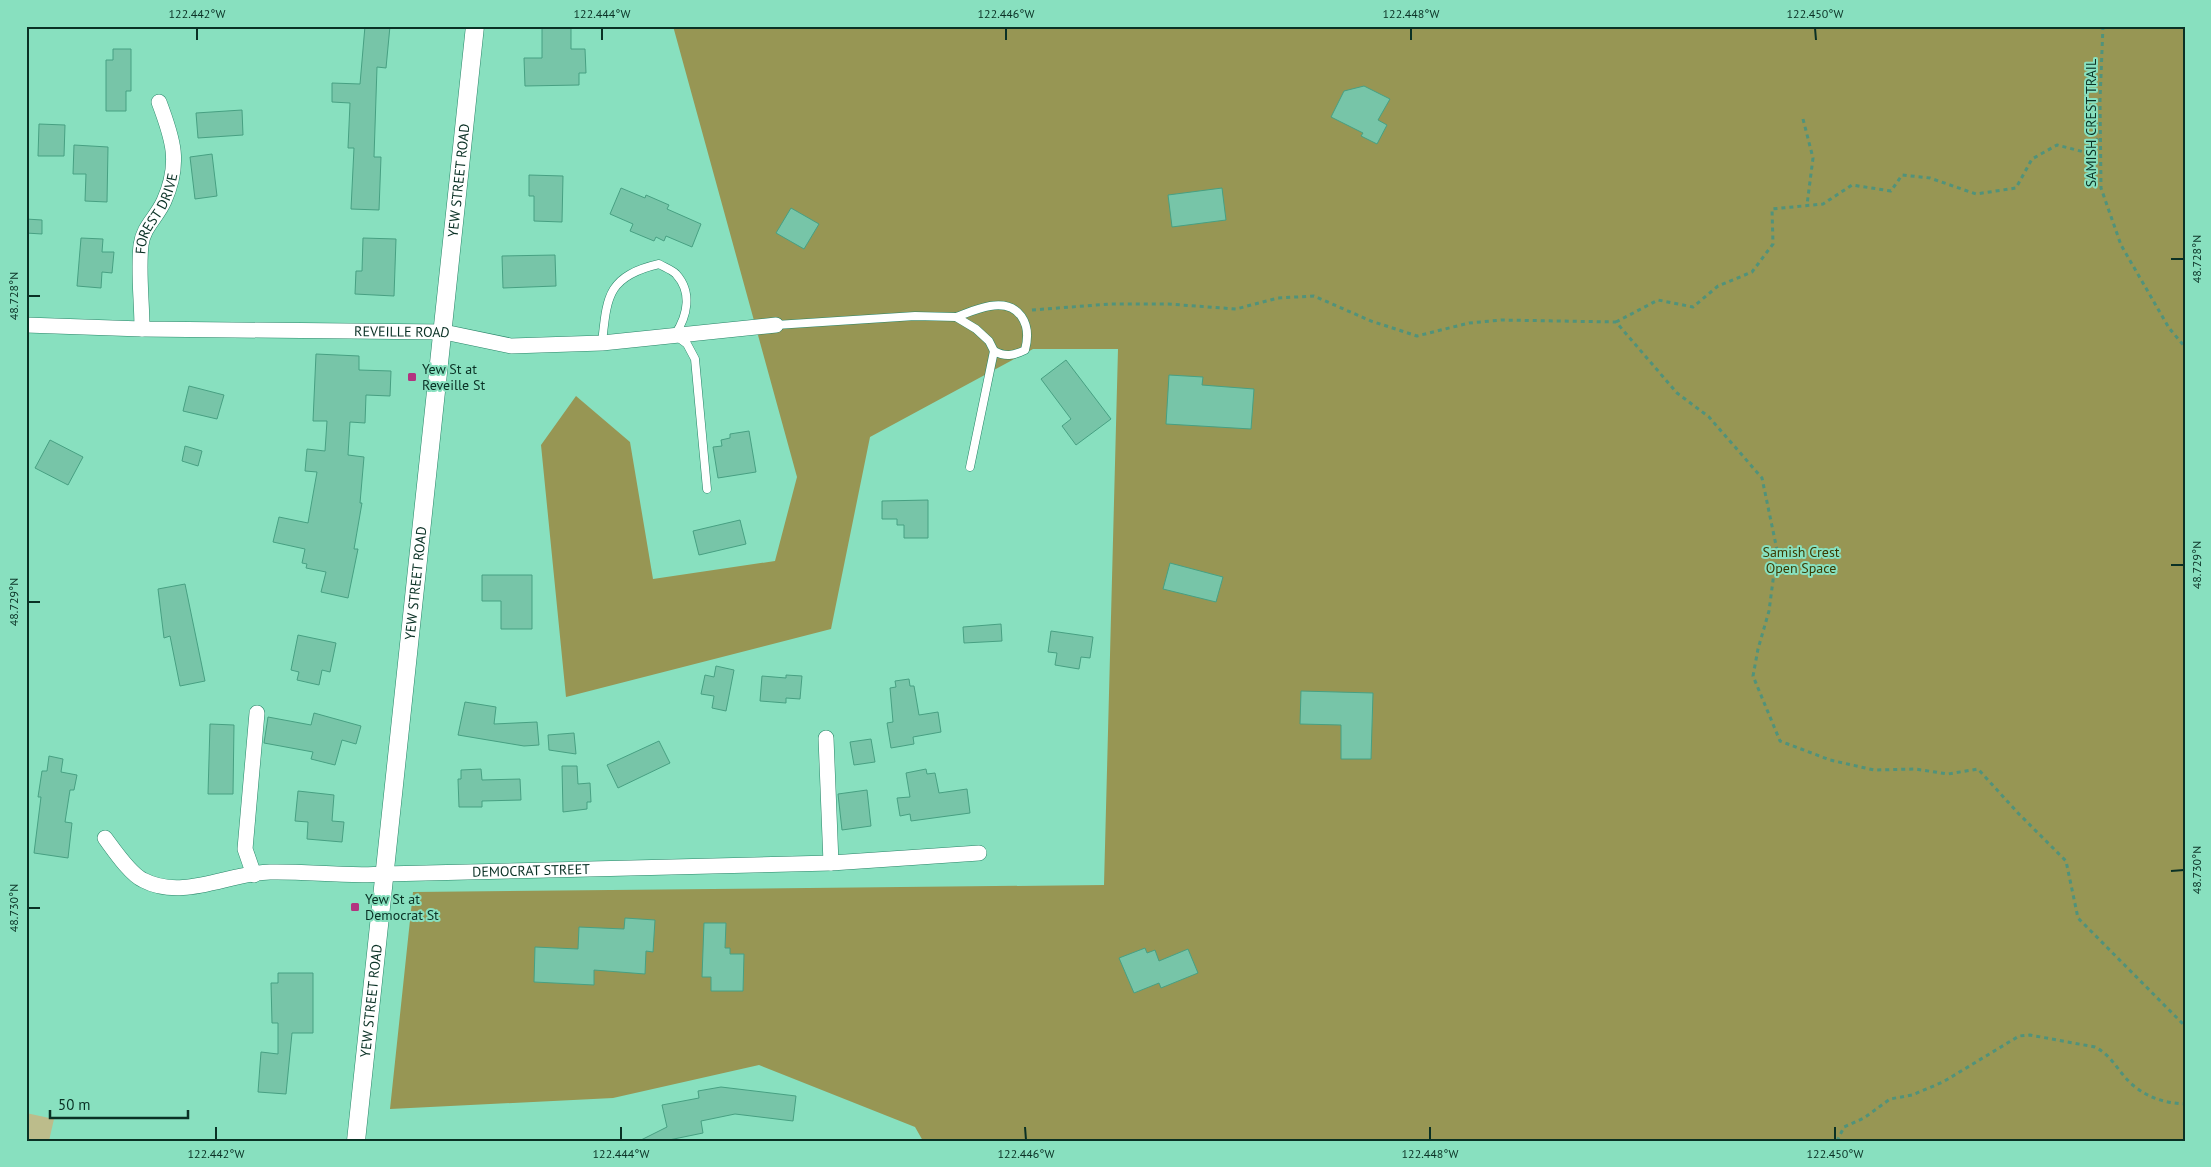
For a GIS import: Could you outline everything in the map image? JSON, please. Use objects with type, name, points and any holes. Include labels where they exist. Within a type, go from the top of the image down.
[{"type":"street","name":"YEW STREET ROAD","points":[[356,1141],[444,332],[475,26]]},
{"type":"street","name":"FOREST DRIVE","points":[[142,329],[141,244],[148,225],[164,201],[174,162],[173,140],[159,102]]},
{"type":"street","name":"REVEILLE ROAD","points":[[26,325],[142,329],[444,332],[511,346],[602,343],[776,325]]},
{"type":"street","points":[[254,875],[245,849],[257,713]]},
{"type":"street","points":[[826,738],[831,863]]},
{"type":"street","name":"DEMOCRAT STREET","points":[[105,838],[142,880],[167,888],[201,885],[268,872],[354,876],[831,863],[979,853]]},
{"type":"lane","points":[[602,343],[609,294],[628,276],[640,269],[659,264],[676,274],[685,291],[688,305],[682,324],[675,335],[687,344],[695,359],[708,489]]},
{"type":"lane","points":[[776,325],[915,316],[956,317],[990,306],[1006,306],[1019,313],[1026,322],[1029,336],[1024,350],[1014,356],[1001,354],[994,350],[989,341],[976,329],[956,317]]},
{"type":"lane","points":[[970,468],[994,350]]},
{"type":"path","name":"SAMISH CREST TRAIL","points":[[2103,26],[2100,135],[2101,188],[2120,245],[2170,328],[2185,347]]},
{"type":"path","points":[[1803,119],[1813,158],[1807,206]]},
{"type":"path","points":[[1019,313],[1110,304],[1168,304],[1236,309],[1278,298],[1314,296],[1371,321],[1417,336],[1469,323],[1501,320],[1616,322],[1658,300],[1693,307],[1718,286],[1752,272],[1773,244],[1772,209],[1823,204],[1852,185],[1890,191],[1902,175],[1930,178],[1976,194],[2016,188],[2032,159],[2057,145],[2088,152],[2100,135]]},
{"type":"path","points":[[1616,322],[1677,393],[1709,417],[1762,478],[1777,550],[1769,611],[1758,648],[1753,676],[1780,742],[1830,760],[1874,770],[1915,769],[1948,774],[1978,769],[2018,814],[2066,861],[2078,918],[2185,1026]]},
{"type":"path","points":[[1837,1141],[1844,1127],[1864,1118],[1890,1098],[1912,1094],[1942,1082],[2019,1036],[2030,1035],[2095,1047],[2105,1052],[2134,1086],[2162,1103],[2185,1104]]},
{"type":"green space","name":"Samish Crest Open Space","points":[[673,26],[2185,26],[2185,1141],[923,1141],[915,1127],[759,1065],[613,1098],[390,1109],[413,892],[1104,885],[1118,349],[1033,349],[870,437],[831,629],[566,697],[541,445],[576,396],[630,442],[653,579],[775,561],[797,477]]},
{"type":"green space","points":[[26,1113],[54,1119],[49,1141],[26,1141]]},
{"type":"building","points":[[365,26],[390,26],[386,68],[377,67],[374,157],[381,157],[379,210],[351,209],[354,148],[348,148],[350,103],[332,102],[332,83],[360,84]]},
{"type":"building","points":[[571,26],[571,49],[585,49],[586,73],[579,73],[579,85],[525,86],[524,58],[542,58],[542,27]]},
{"type":"building","points":[[113,49],[131,49],[131,91],[126,91],[126,111],[106,111],[106,60],[113,60]]},
{"type":"building","points":[[1364,86],[1390,99],[1378,120],[1387,125],[1377,144],[1361,136],[1363,133],[1331,117],[1344,91]]},
{"type":"building","points":[[242,110],[243,135],[198,138],[196,113]]},
{"type":"building","points":[[39,124],[65,125],[64,156],[38,156]]},
{"type":"building","points":[[74,145],[108,147],[107,202],[85,201],[86,174],[73,174]]},
{"type":"building","points":[[212,154],[217,196],[195,199],[190,157]]},
{"type":"building","points":[[529,175],[563,176],[562,222],[534,221],[534,196],[529,196]]},
{"type":"building","points":[[621,188],[645,198],[646,195],[669,205],[667,209],[701,224],[692,247],[666,236],[664,241],[656,237],[654,241],[630,231],[633,224],[610,214]]},
{"type":"building","points":[[1222,188],[1226,220],[1172,227],[1168,195]]},
{"type":"building","points":[[791,208],[819,224],[804,249],[776,233]]},
{"type":"building","points":[[26,219],[42,220],[42,234],[26,233]]},
{"type":"building","points":[[81,238],[103,239],[102,252],[114,252],[112,273],[102,272],[101,288],[77,286]]},
{"type":"building","points":[[363,238],[396,239],[394,296],[355,294],[356,271],[362,271]]},
{"type":"building","points":[[555,255],[556,286],[503,288],[502,256]]},
{"type":"building","points":[[316,354],[359,356],[359,370],[391,371],[390,396],[366,395],[365,423],[350,422],[348,455],[364,457],[360,503],[362,503],[354,549],[358,549],[348,598],[321,592],[326,572],[306,568],[307,564],[302,563],[305,549],[273,542],[279,517],[308,523],[317,472],[305,471],[307,449],[325,451],[327,421],[313,421]]},
{"type":"building","points":[[1066,360],[1111,419],[1076,445],[1062,426],[1071,419],[1041,379]]},
{"type":"building","points":[[1169,375],[1203,377],[1202,385],[1254,389],[1251,429],[1166,424]]},
{"type":"building","points":[[189,386],[224,395],[217,419],[183,411]]},
{"type":"building","points":[[749,431],[756,472],[718,478],[713,447],[722,446],[721,440],[730,438],[730,434]]},
{"type":"building","points":[[50,440],[83,457],[68,485],[35,468]]},
{"type":"building","points":[[185,446],[202,451],[198,466],[182,461]]},
{"type":"building","points":[[928,500],[928,538],[904,538],[904,525],[897,525],[897,519],[882,519],[882,501]]},
{"type":"building","points":[[740,520],[746,544],[699,555],[693,531]]},
{"type":"building","points":[[1170,563],[1223,577],[1216,602],[1163,589]]},
{"type":"building","points":[[482,575],[532,575],[532,629],[501,629],[501,601],[482,601]]},
{"type":"building","points":[[185,584],[205,681],[180,686],[170,636],[164,638],[158,589]]},
{"type":"building","points":[[1001,624],[1002,641],[964,643],[963,627]]},
{"type":"building","points":[[1051,631],[1093,637],[1090,658],[1081,657],[1079,669],[1055,665],[1057,653],[1048,652]]},
{"type":"building","points":[[298,635],[336,643],[330,672],[322,670],[319,685],[297,680],[299,672],[291,670]]},
{"type":"building","points":[[716,666],[734,670],[726,711],[712,708],[714,696],[701,694],[705,675],[714,677]]},
{"type":"building","points":[[786,675],[802,676],[800,699],[786,698],[786,703],[760,701],[762,676],[786,678]]},
{"type":"building","points":[[909,679],[910,686],[914,686],[919,715],[938,712],[941,732],[913,737],[914,744],[891,748],[887,723],[893,722],[890,688],[896,687],[895,681]]},
{"type":"building","points":[[1301,691],[1373,693],[1371,759],[1341,759],[1341,725],[1300,724]]},
{"type":"building","points":[[465,702],[496,707],[494,724],[537,722],[539,745],[524,746],[458,735]]},
{"type":"building","points":[[314,713],[361,726],[356,744],[342,740],[335,765],[311,759],[313,752],[264,743],[268,717],[311,725]]},
{"type":"building","points":[[210,724],[234,725],[233,794],[208,794]]},
{"type":"building","points":[[574,733],[576,754],[549,750],[548,735]]},
{"type":"building","points":[[871,739],[875,762],[854,765],[850,742]]},
{"type":"building","points":[[659,741],[670,763],[618,788],[607,765]]},
{"type":"building","points":[[49,756],[63,759],[61,772],[77,775],[74,790],[70,790],[65,822],[72,823],[68,858],[34,853],[41,797],[38,797],[42,771],[47,771]]},
{"type":"building","points":[[562,766],[577,766],[578,784],[590,783],[591,802],[587,802],[587,809],[563,812]]},
{"type":"building","points":[[481,769],[482,780],[520,779],[521,800],[482,801],[482,807],[459,807],[458,779],[461,779],[461,770]]},
{"type":"building","points":[[926,769],[927,774],[935,773],[939,793],[967,789],[970,813],[911,821],[910,814],[900,816],[897,798],[910,797],[906,773]]},
{"type":"building","points":[[867,790],[871,826],[842,830],[838,794]]},
{"type":"building","points":[[298,791],[334,795],[332,821],[344,822],[342,842],[307,839],[308,822],[295,821]]},
{"type":"building","points":[[625,918],[655,920],[653,952],[646,951],[645,974],[594,970],[594,985],[534,982],[535,947],[578,949],[579,927],[624,929]]},
{"type":"building","points":[[704,923],[726,923],[725,948],[730,948],[730,954],[744,954],[743,991],[711,991],[711,977],[702,977]]},
{"type":"building","points":[[1145,948],[1147,953],[1155,950],[1159,961],[1188,949],[1198,973],[1161,988],[1159,983],[1134,993],[1119,958]]},
{"type":"building","points":[[278,973],[313,973],[313,1033],[292,1033],[286,1094],[258,1092],[261,1052],[278,1054],[278,1023],[272,1023],[271,983],[278,983]]},
{"type":"building","points":[[721,1087],[796,1096],[793,1121],[735,1114],[701,1121],[703,1133],[664,1141],[639,1141],[667,1127],[662,1105],[699,1098],[698,1091]]},
{"type":"place","name":"Yew St at Reveille St","points":[[412,377]]},
{"type":"place","name":"Yew St at Democrat St","points":[[355,907]]}]
